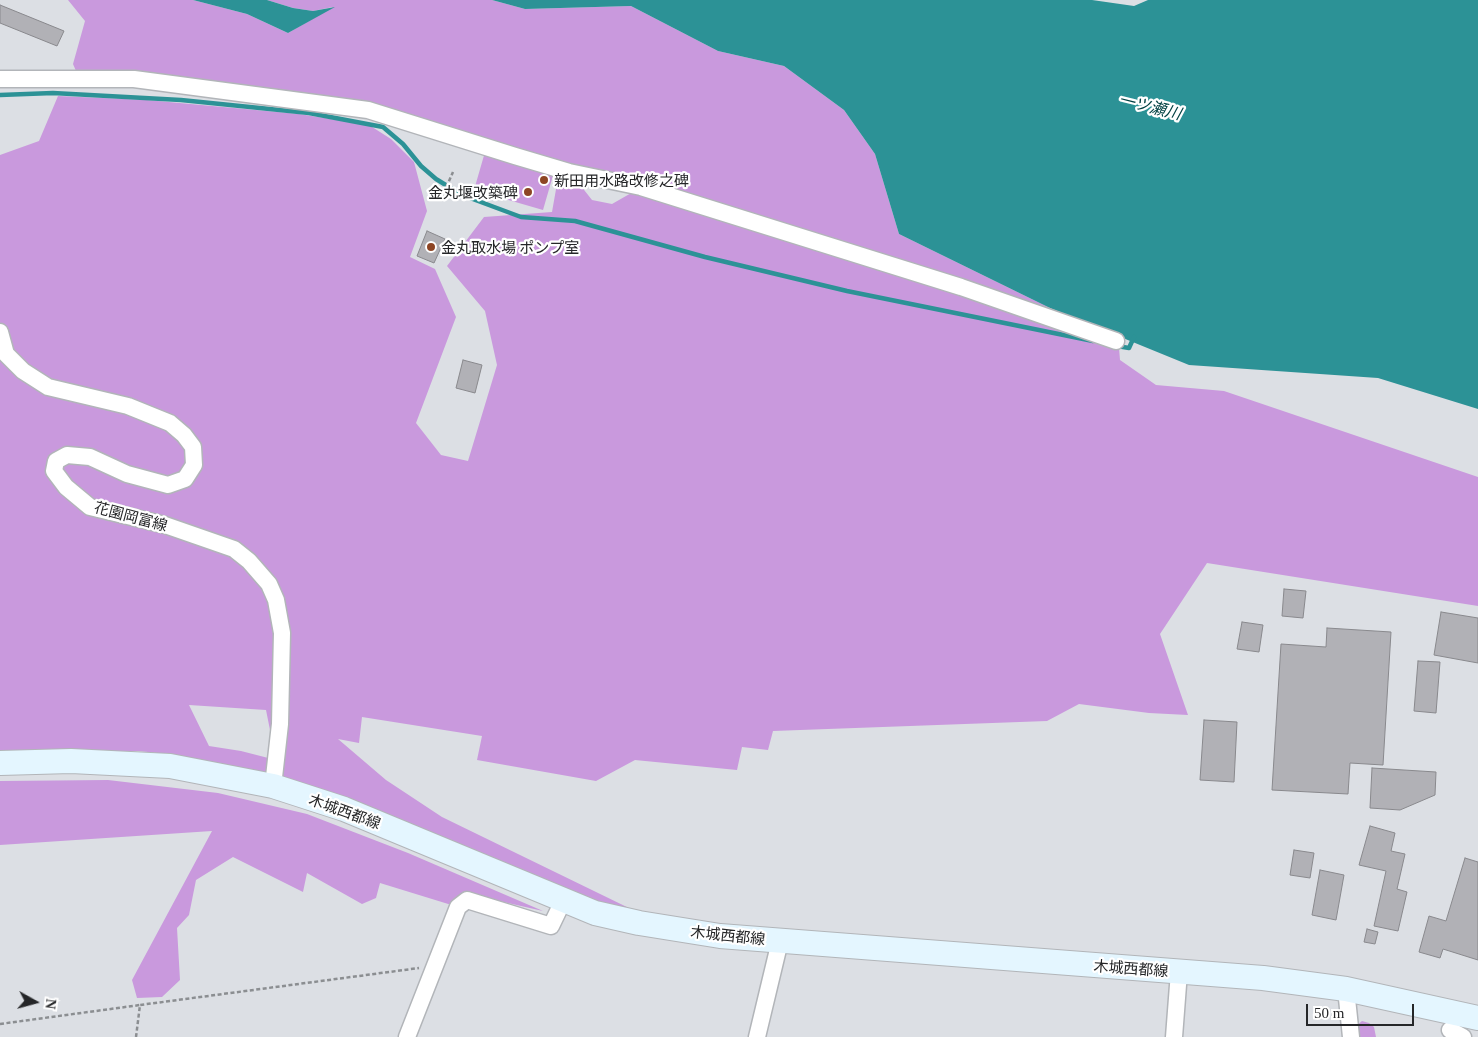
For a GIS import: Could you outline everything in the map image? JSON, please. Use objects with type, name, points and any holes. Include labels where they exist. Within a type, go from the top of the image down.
[{"type":"main road","name":"木城西都線","points":[[0,763],[71,761],[170,766],[273,786],[344,808],[595,913],[639,923],[720,936],[1263,978],[1346,988],[1478,1018]]},
{"type":"street","points":[[0,79],[134,79],[368,110],[533,162],[650,190],[961,287],[1116,341]]},
{"type":"street","name":"花園岡富線","points":[[0,332],[6,354],[23,371],[48,387],[128,406],[163,420],[184,435],[192,447],[194,465],[185,479],[168,485],[127,474],[90,457],[67,455],[56,461],[54,470],[66,487],[90,507],[165,525],[234,549],[249,561],[269,584],[276,600],[282,633],[280,724],[273,786]]},
{"type":"street","points":[[407,1037],[433,966],[458,907],[467,900],[551,926],[563,901]]},
{"type":"street","points":[[757,1037],[780,941]]},
{"type":"street","points":[[1174,1037],[1179,972]]},
{"type":"street","points":[[1346,988],[1351,1037]]},
{"type":"path","points":[[441,199],[453,172]]},
{"type":"path","points":[[0,1024],[433,966]]},
{"type":"path","points":[[136,1037],[140,1006]]},
{"type":"shaded area","points":[[68,0],[193,0],[247,14],[288,33],[333,7],[313,11],[293,8],[267,0],[492,0],[525,9],[631,6],[718,51],[784,66],[844,110],[875,154],[899,234],[1050,308],[1118,336],[1120,360],[1156,385],[1224,391],[1478,477],[1478,606],[1207,563],[1160,634],[1188,715],[1149,713],[1079,704],[1047,721],[773,731],[768,750],[742,747],[737,770],[635,760],[596,781],[477,760],[482,736],[362,717],[359,743],[338,739],[386,780],[442,817],[633,910],[608,905],[167,754],[138,751],[0,751],[0,155],[39,141],[58,96],[147,100],[299,114],[369,125],[391,139],[414,162],[427,211],[410,257],[435,269],[456,317],[416,423],[441,455],[468,461],[497,365],[485,311],[447,266],[484,217],[552,212],[558,178],[577,181],[592,200],[612,204],[640,188],[368,110],[79,78],[73,64],[85,21]],"holes":[[[189,705],[266,710],[276,760],[241,751],[209,746]]]},
{"type":"shaded area","points":[[485,152],[554,172],[543,210],[474,190]]},
{"type":"shaded area","points":[[108,780],[218,793],[307,814],[408,853],[543,911],[499,901],[467,900],[458,907],[380,883],[376,898],[362,904],[307,873],[303,892],[233,857],[196,880],[189,915],[177,928],[180,980],[162,997],[137,998],[132,980],[212,831],[0,845],[0,781]]},
{"type":"shaded area","points":[[1362,1021],[1374,1027],[1376,1037],[1355,1037],[1355,1027]]},
{"type":"water","points":[[193,0],[267,0],[293,8],[313,11],[335,7],[288,33],[247,14]]},
{"type":"water","name":"一ツ瀬川","points":[[492,0],[1092,0],[1134,6],[1148,0],[1478,0],[1478,409],[1378,378],[1189,365],[1050,308],[899,234],[875,154],[844,110],[784,66],[718,51],[631,6],[525,9]]},
{"type":"building","points":[[0,5],[64,31],[57,46],[0,23]]},
{"type":"building","name":"金丸取水場 ポンプ室","points":[[427,231],[445,239],[434,263],[417,256]]},
{"type":"building","points":[[463,360],[482,365],[475,393],[456,388]]},
{"type":"building","points":[[1284,589],[1306,591],[1303,618],[1282,616]]},
{"type":"building","points":[[1441,612],[1478,618],[1478,663],[1434,655]]},
{"type":"building","points":[[1242,622],[1263,625],[1259,652],[1237,649]]},
{"type":"building","points":[[1327,628],[1391,632],[1383,765],[1350,763],[1348,794],[1272,790],[1281,644],[1326,647]]},
{"type":"building","points":[[1418,661],[1440,662],[1436,713],[1414,711]]},
{"type":"building","points":[[1204,720],[1237,722],[1234,782],[1200,780]]},
{"type":"building","points":[[1372,768],[1436,772],[1435,795],[1400,810],[1370,808]]},
{"type":"building","points":[[1370,826],[1395,833],[1391,851],[1405,854],[1397,889],[1407,892],[1398,931],[1374,926],[1386,871],[1359,865]]},
{"type":"building","points":[[1294,850],[1314,853],[1310,878],[1290,875]]},
{"type":"building","points":[[1465,858],[1478,862],[1478,960],[1443,949],[1440,958],[1419,952],[1429,916],[1446,921]]},
{"type":"building","points":[[1320,870],[1344,875],[1336,920],[1312,915]]},
{"type":"building","points":[[1367,929],[1378,932],[1375,944],[1364,942]]},
{"type":"waterway","points":[[0,95],[53,93],[181,100],[309,113],[383,127],[403,144],[421,166],[436,179],[462,195],[521,217],[575,221],[705,257],[847,291],[1093,341]]},
{"type":"waterway","points":[[1117,346],[1129,348],[1134,337]]},
{"type":"place","name":"新田用水路改修之碑","points":[[544,180]]},
{"type":"place","name":"金丸堰改築碑","points":[[528,192]]},
{"type":"place","name":"金丸取水場 ポンプ室","points":[[431,247]]}]
